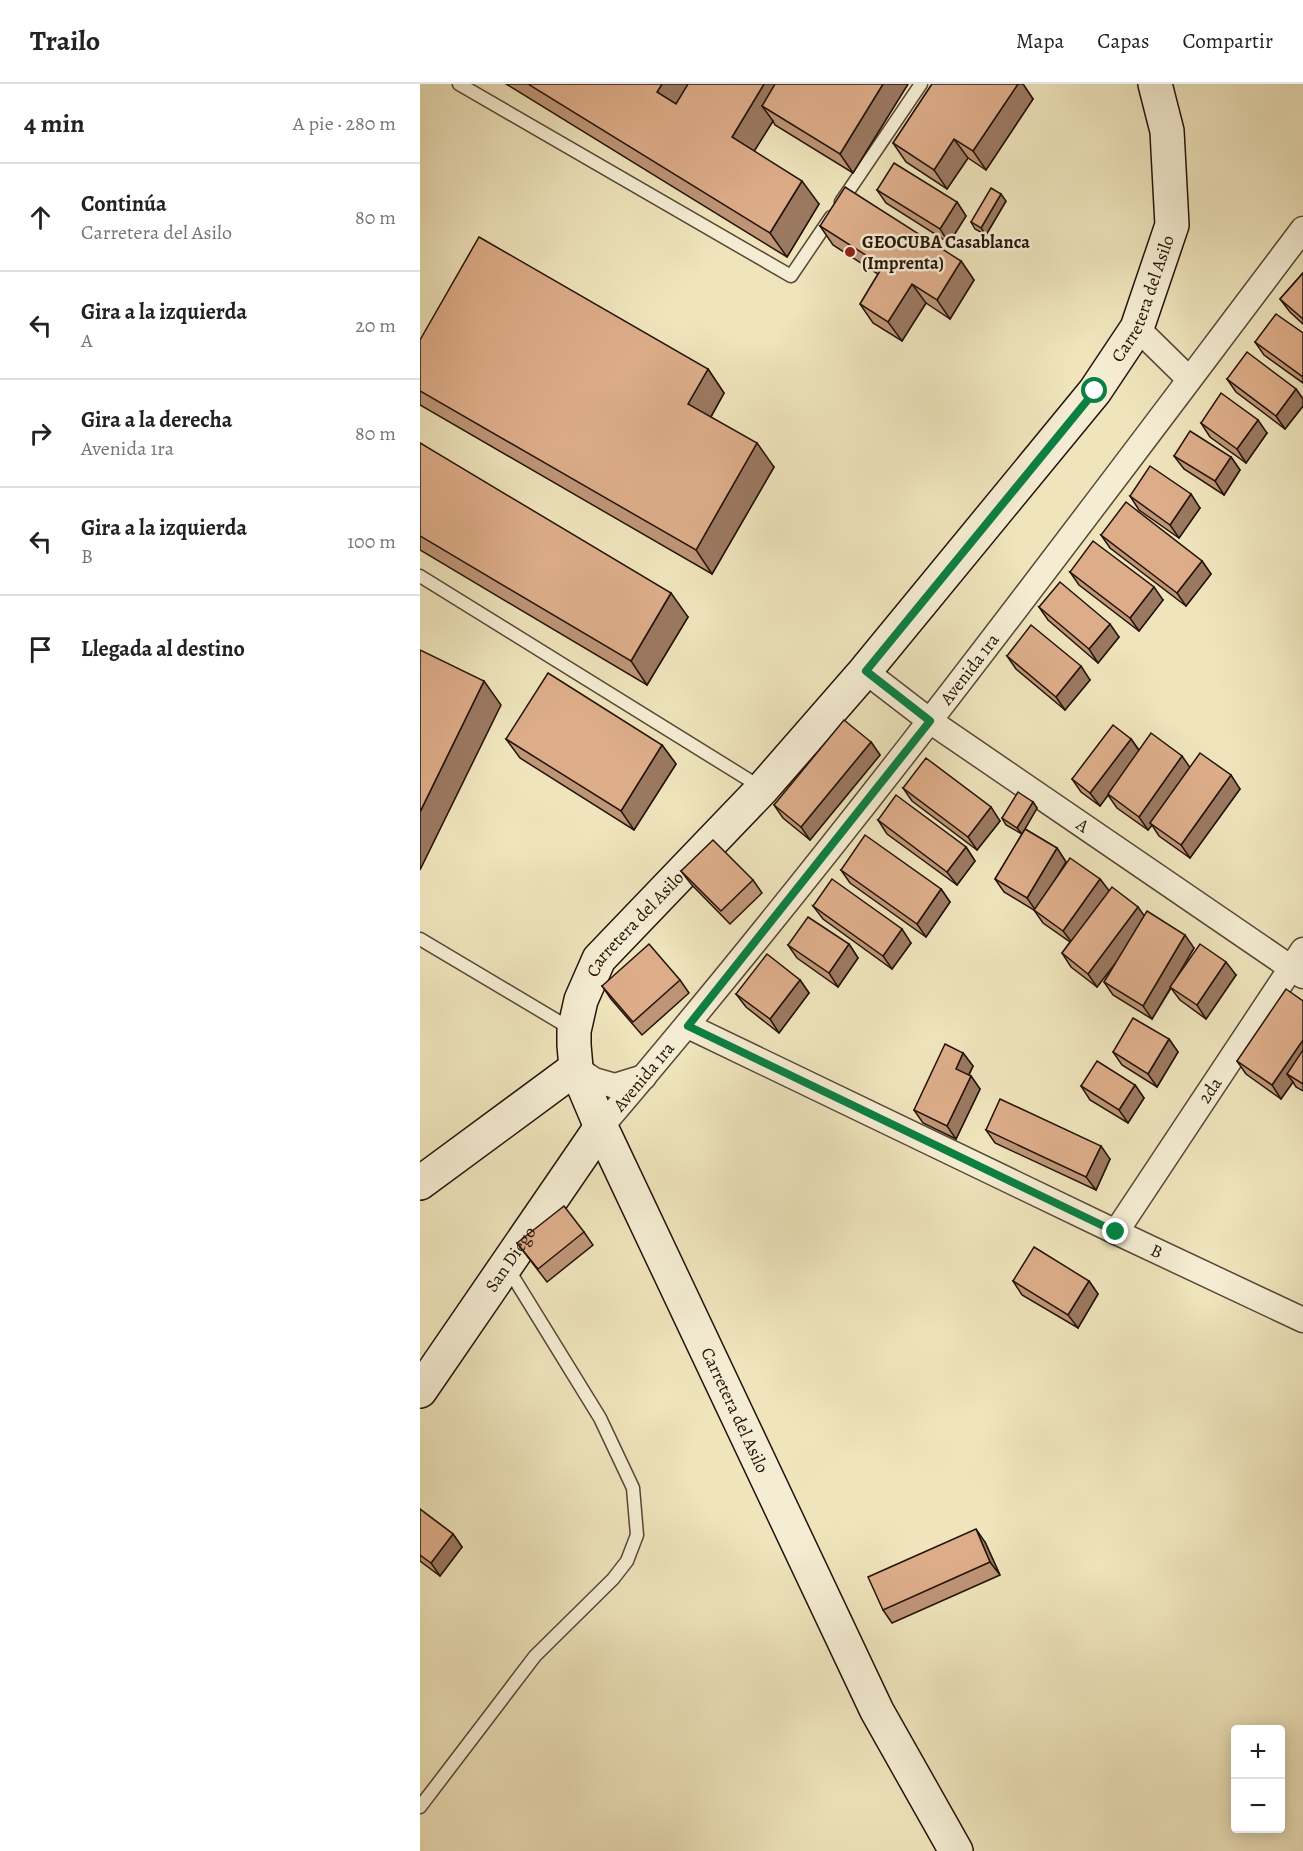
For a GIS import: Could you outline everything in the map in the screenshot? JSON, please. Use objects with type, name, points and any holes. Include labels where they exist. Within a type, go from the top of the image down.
[{"type":"street","name":"Carretera del Asilo","points":[[956,1851],[878,1711],[601,1128],[576,1068],[574,1031],[580,1000],[599,959],[763,788],[866,671],[1095,391],[1137,328],[1172,225],[1167,130],[1155,84]]},
{"type":"street","name":"Avenida 1ra","points":[[601,1128],[688,1026],[930,721],[1303,228]]},
{"type":"street","points":[[1137,328],[1189,379]]},
{"type":"street","name":"A","points":[[866,671],[930,721],[1299,964]]},
{"type":"street","name":"2da","points":[[1116,1232],[1299,964]]},
{"type":"street","name":"B","points":[[688,1026],[1303,1320]]},
{"type":"street","points":[[420,1183],[576,1068],[594,1080],[615,1086],[644,1077]]},
{"type":"street","name":"San Diego","points":[[420,1391],[601,1128]]},
{"type":"lane","points":[[459,84],[791,276],[921,84]]},
{"type":"lane","points":[[420,576],[763,788]]},
{"type":"lane","points":[[420,939],[574,1031]]},
{"type":"lane","points":[[420,1807],[535,1656],[613,1579],[627,1561],[638,1535],[633,1488],[600,1418],[506,1266]]},
{"type":"building","points":[[528,84],[662,84],[657,92],[676,104],[688,84],[764,84],[732,137],[802,181],[770,233]]},
{"type":"building","points":[[775,84],[883,84],[840,154],[762,106]]},
{"type":"building","points":[[932,84],[1018,84],[973,151],[954,139],[934,170],[893,143]]},
{"type":"building","points":[[894,163],[957,202],[940,229],[877,190]]},
{"type":"building","points":[[845,187],[961,261],[937,300],[912,284],[888,322],[860,304],[883,266],[820,226]]},
{"type":"building","points":[[991,188],[1001,194],[981,228],[971,222]]},
{"type":"building","points":[[479,237],[708,369],[688,404],[757,443],[696,550],[420,391],[420,340]]},
{"type":"building","points":[[1303,273],[1303,319],[1280,299]]},
{"type":"building","points":[[1276,314],[1303,333],[1303,377],[1255,342]]},
{"type":"building","points":[[1247,352],[1296,389],[1276,416],[1227,379]]},
{"type":"building","points":[[1221,393],[1258,420],[1237,449],[1201,423]]},
{"type":"building","points":[[1190,431],[1231,457],[1215,481],[1174,456]]},
{"type":"building","points":[[420,443],[671,593],[631,661],[420,536]]},
{"type":"building","points":[[1150,466],[1191,494],[1170,525],[1130,496]]},
{"type":"building","points":[[1126,502],[1202,561],[1177,593],[1101,535]]},
{"type":"building","points":[[1093,541],[1154,587],[1130,618],[1070,572]]},
{"type":"building","points":[[1060,582],[1110,624],[1089,649],[1039,607]]},
{"type":"building","points":[[1031,625],[1081,666],[1056,697],[1007,656]]},
{"type":"building","points":[[420,650],[484,681],[420,812]]},
{"type":"building","points":[[548,673],[662,745],[621,811],[506,739]]},
{"type":"building","points":[[844,720],[871,742],[801,827],[774,805]]},
{"type":"building","points":[[1113,725],[1131,739],[1090,793],[1072,779]]},
{"type":"building","points":[[1151,733],[1182,756],[1139,817],[1108,794]]},
{"type":"building","points":[[1200,753],[1231,775],[1181,845],[1150,823]]},
{"type":"building","points":[[926,758],[991,807],[968,837],[903,788]]},
{"type":"building","points":[[1018,792],[1033,802],[1017,828],[1002,818]]},
{"type":"building","points":[[896,795],[966,847],[947,872],[878,820]]},
{"type":"building","points":[[1025,829],[1057,848],[1027,898],[995,879]]},
{"type":"building","points":[[865,835],[941,889],[917,924],[841,870]]},
{"type":"building","points":[[713,840],[753,880],[721,911],[681,871]]},
{"type":"building","points":[[1070,858],[1100,879],[1063,931],[1034,910]]},
{"type":"building","points":[[832,879],[902,929],[883,956],[813,906]]},
{"type":"building","points":[[1112,887],[1138,907],[1088,974],[1062,953]]},
{"type":"building","points":[[1147,911],[1185,935],[1143,1006],[1104,982]]},
{"type":"building","points":[[808,917],[849,944],[829,973],[788,945]]},
{"type":"building","points":[[649,944],[680,980],[633,1022],[602,986]]},
{"type":"building","points":[[1200,944],[1226,962],[1197,1005],[1170,987]]},
{"type":"building","points":[[767,954],[800,980],[770,1019],[736,994]]},
{"type":"building","points":[[1286,989],[1303,1001],[1303,1040],[1272,1085],[1237,1061]]},
{"type":"building","points":[[1133,1018],[1169,1039],[1148,1074],[1113,1052]]},
{"type":"building","points":[[945,1044],[963,1053],[956,1069],[971,1076],[947,1126],[914,1110]]},
{"type":"building","points":[[1303,1050],[1303,1084],[1287,1074]]},
{"type":"building","points":[[1097,1061],[1135,1085],[1119,1110],[1081,1086]]},
{"type":"building","points":[[1000,1099],[1101,1146],[1086,1177],[986,1130]]},
{"type":"building","points":[[564,1206],[584,1232],[538,1269],[517,1243]]},
{"type":"building","points":[[1034,1247],[1089,1281],[1068,1315],[1013,1281]]},
{"type":"building","points":[[420,1509],[453,1534],[431,1563],[420,1555]]},
{"type":"building","points":[[976,1529],[990,1562],[883,1610],[868,1577]]},
{"type":"place","name":"GEOCUBA Casablanca (Imprenta)","points":[[850,252]]},
{"type":"route","points":[[1095,391],[866,671],[930,721],[688,1026],[1116,1232]]}]
